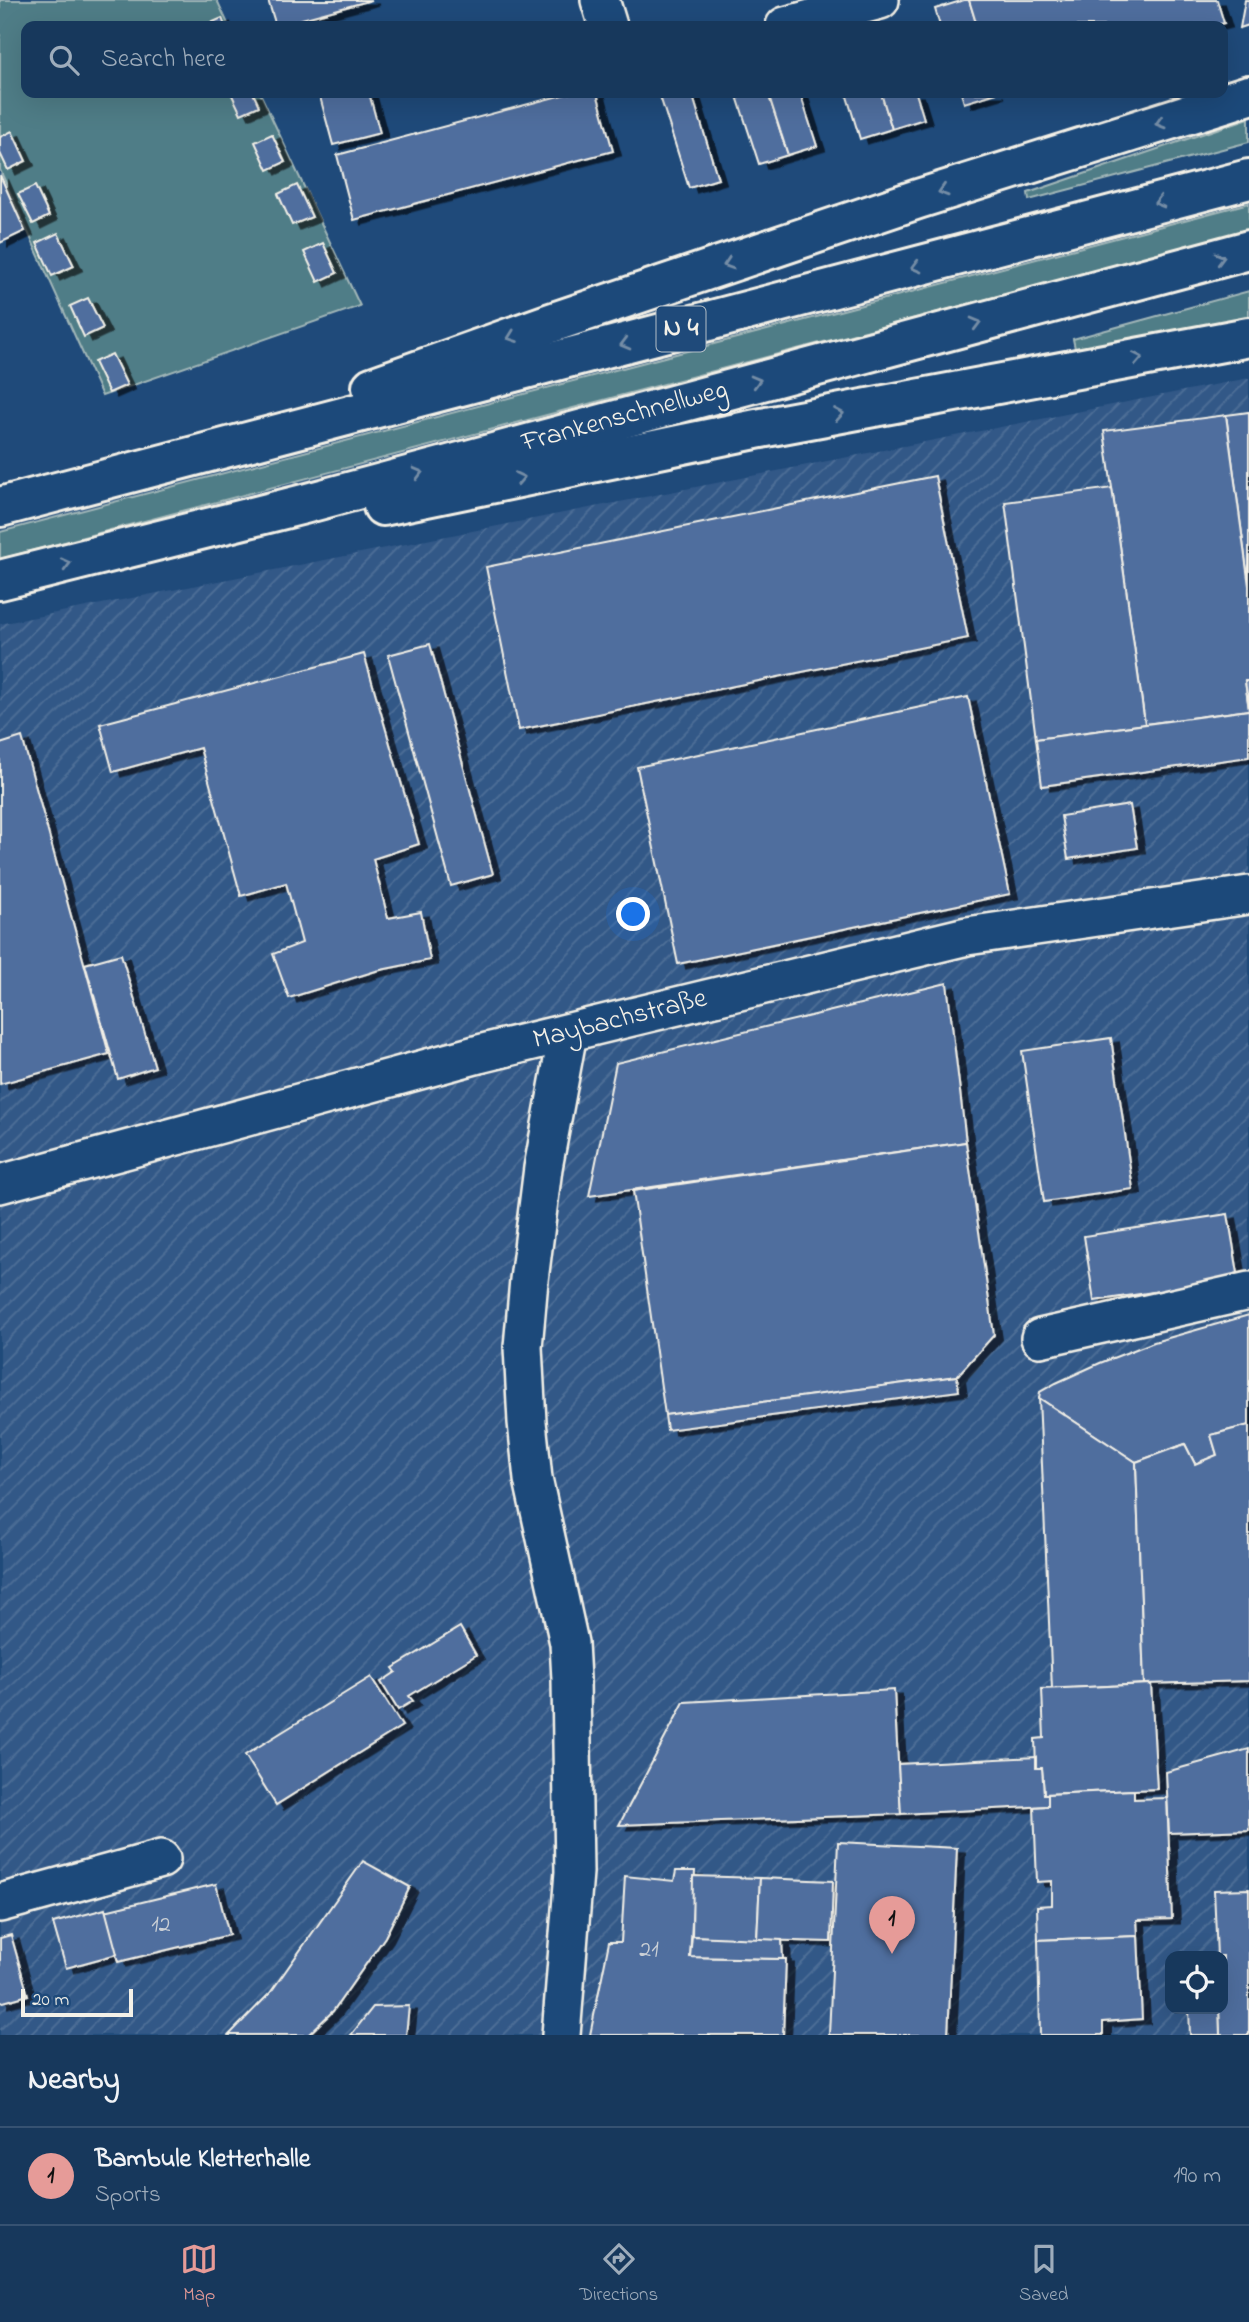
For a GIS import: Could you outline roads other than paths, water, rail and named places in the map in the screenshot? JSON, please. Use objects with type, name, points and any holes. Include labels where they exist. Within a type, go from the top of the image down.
[{"type":"highway","points":[[0,508],[113,479],[551,323],[918,199],[1249,95]]},
{"type":"highway","name":"N 4","points":[[113,479],[1249,179]]},
{"type":"highway","name":"Frankenschnellweg","points":[[0,580],[163,540],[1249,250]]},
{"type":"highway","points":[[163,540],[397,504],[757,429],[1249,337]]},
{"type":"street","points":[[600,0],[606,21]]},
{"type":"street","points":[[803,21],[880,0]]},
{"type":"street","name":"Maybachstraße","points":[[0,1184],[466,1058],[967,936],[1249,895]]},
{"type":"street","points":[[561,2035],[574,1872],[571,1678],[569,1643],[533,1479],[523,1347],[543,1168],[568,1033]]},
{"type":"street","points":[[1040,1338],[1249,1291]]},
{"type":"street","points":[[0,1903],[161,1859]]},
{"type":"place","name":"Bambule Kletterhalle","points":[[892,1954]]}]
